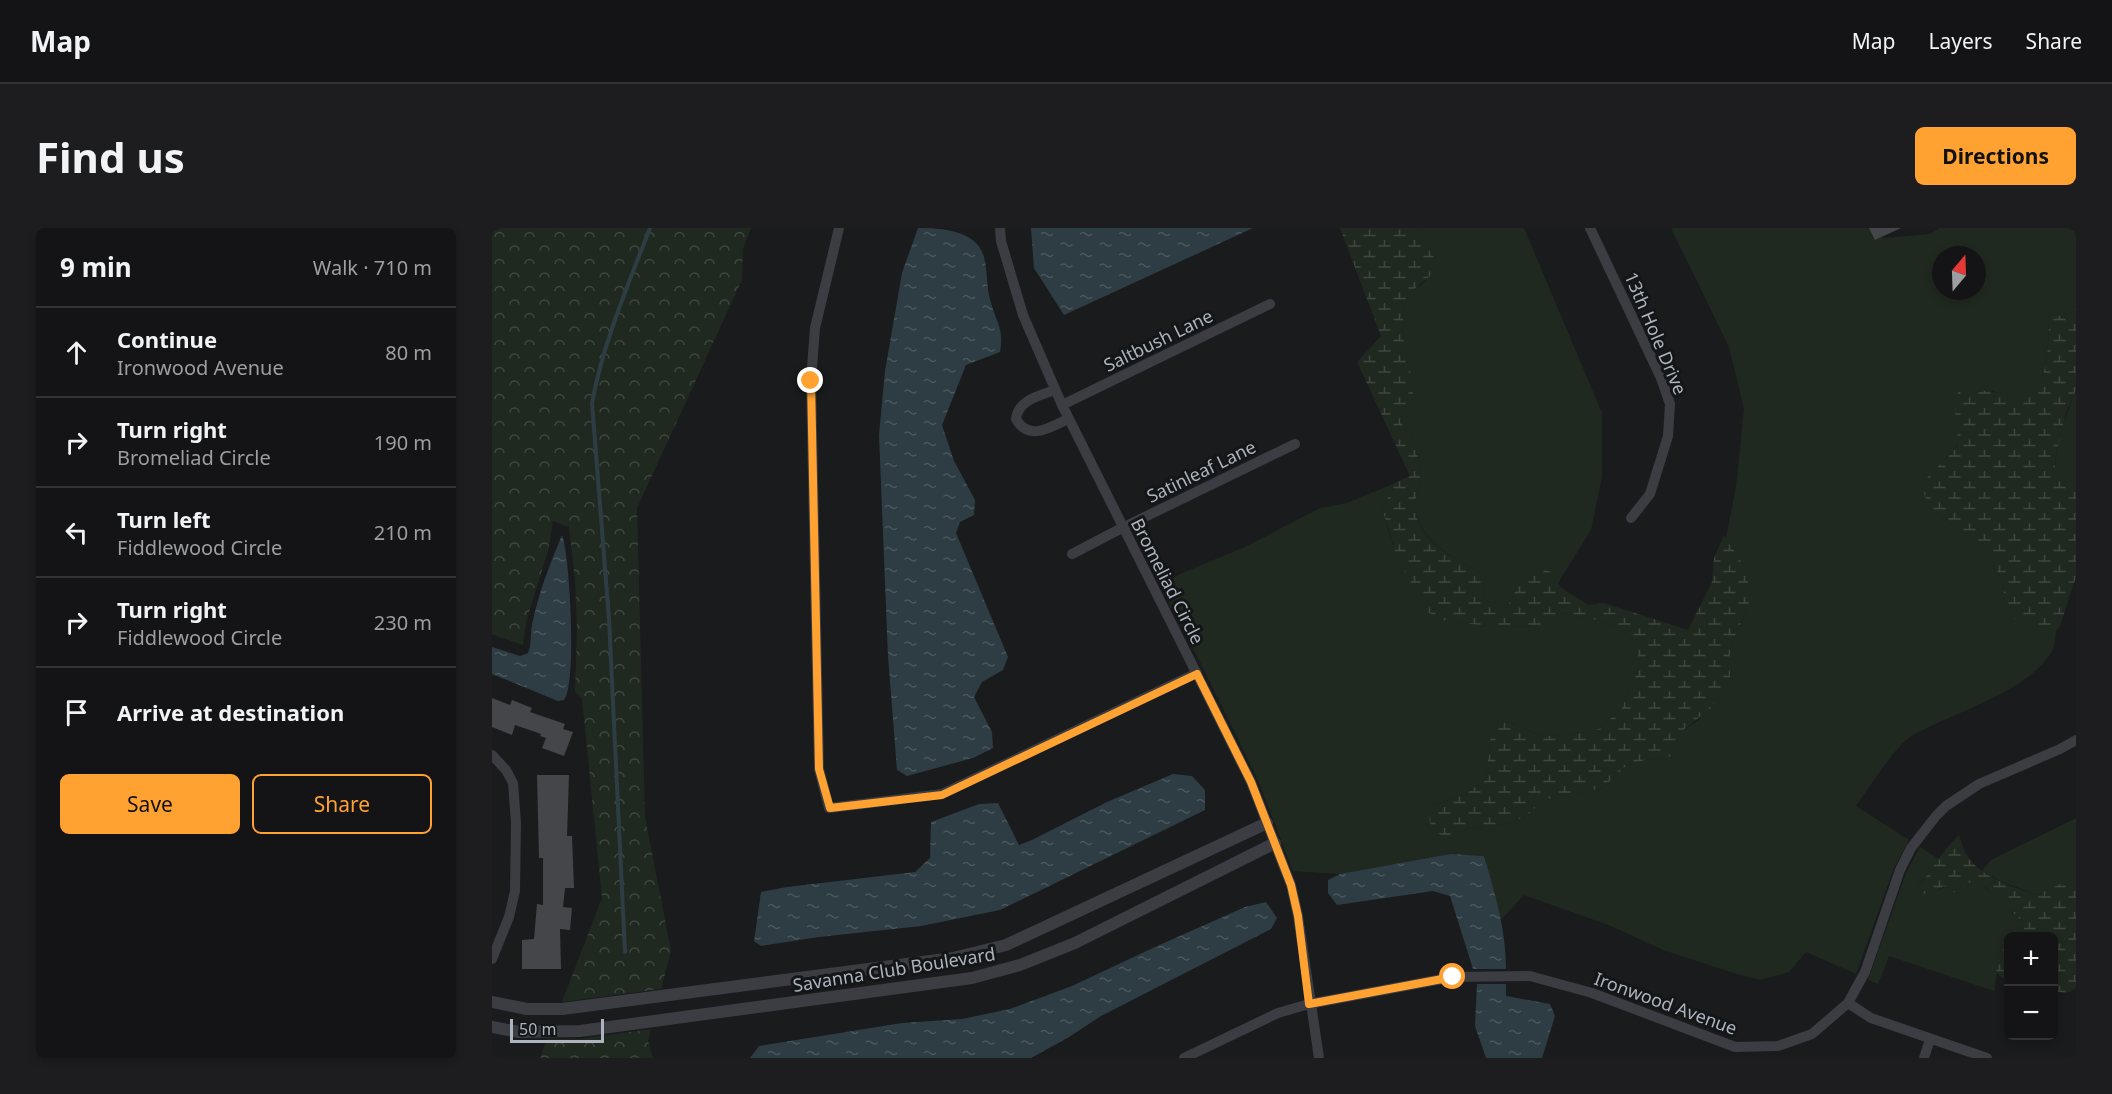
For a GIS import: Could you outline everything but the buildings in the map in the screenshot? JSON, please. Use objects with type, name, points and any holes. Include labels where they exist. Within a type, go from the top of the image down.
[{"type":"street","points":[[839,228],[815,328],[811,381],[819,769],[830,808],[942,795],[1197,674]]},
{"type":"street","name":"Bromeliad Circle","points":[[1000,228],[1001,241],[1023,315],[1055,390],[1251,782],[1275,843],[1291,885],[1298,916],[1309,1004],[1319,1058]]},
{"type":"street","name":"13th Hole Drive","points":[[1590,228],[1661,378],[1670,404],[1668,436],[1650,494],[1631,518]]},
{"type":"street","name":"Saltbush Lane","points":[[1062,405],[1269,304]]},
{"type":"street","points":[[1055,390],[1024,403],[1019,407],[1016,419],[1020,425],[1033,432],[1041,431],[1068,419]]},
{"type":"street","name":"Satinleaf Lane","points":[[1072,554],[1295,444]]},
{"type":"street","name":"Ironwood Avenue","points":[[1184,1058],[1278,1013],[1309,1004],[1453,977],[1530,976],[1592,993],[1735,1047],[1778,1046],[1812,1034],[1848,1004],[1865,972],[1900,870],[1911,848],[1936,816],[1946,806],[1979,784],[2076,740]]},
{"type":"street","points":[[492,755],[506,770],[513,783],[517,878],[513,904],[492,959]]},
{"type":"street","name":"Savanna Club Boulevard","points":[[492,1002],[527,1009],[562,1010],[953,958],[1006,945],[1267,823]]},
{"type":"street","name":"Savanna Club Boulevard","points":[[492,1027],[519,1032],[580,1032],[972,978],[1020,965],[1075,944],[1275,843]]},
{"type":"street","points":[[1848,1004],[1871,1017],[1987,1058]]},
{"type":"street","points":[[1924,1058],[1930,1039]]},
{"type":"green space","points":[[492,228],[751,228],[743,249],[742,280],[637,508],[645,817],[671,951],[661,989],[562,1002],[602,898],[582,698],[575,692],[577,629],[575,580],[569,527],[553,521],[548,551],[526,622],[523,645],[492,634]]},
{"type":"green space","points":[[1340,228],[1416,228],[1435,259],[1436,271],[1411,292],[1403,309],[1404,353],[1413,379],[1413,399],[1400,421],[1414,444],[1419,459],[1420,476],[1415,506],[1418,522],[1432,542],[1442,550],[1486,576],[1483,592],[1485,600],[1507,608],[1524,573],[1540,568],[1551,572],[1561,588],[1589,605],[1604,603],[1688,630],[1712,582],[1714,558],[1724,535],[1746,569],[1751,598],[1730,650],[1730,679],[1710,709],[1682,731],[1682,746],[1668,758],[1645,760],[1626,766],[1604,787],[1576,795],[1557,795],[1539,804],[1528,815],[1510,823],[1469,828],[1450,839],[1432,828],[1429,820],[1430,807],[1464,794],[1486,780],[1490,740],[1498,723],[1506,721],[1541,736],[1568,735],[1599,729],[1622,708],[1638,669],[1638,647],[1622,629],[1564,613],[1552,627],[1488,626],[1446,621],[1427,612],[1397,557],[1381,505],[1388,503],[1388,486],[1410,476],[1357,362],[1381,336]]},
{"type":"green space","points":[[1416,228],[1524,228],[1602,413],[1602,477],[1591,530],[1558,583],[1551,574],[1544,570],[1524,573],[1507,608],[1485,600],[1483,592],[1486,576],[1442,550],[1424,532],[1418,521],[1415,503],[1420,476],[1419,459],[1414,444],[1400,421],[1413,398],[1413,379],[1404,353],[1403,309],[1411,292],[1425,282],[1435,259]]},
{"type":"green space","points":[[1671,228],[1876,228],[1884,238],[1930,234],[1939,228],[2076,228],[2076,308],[2074,313],[2059,316],[2049,314],[2045,368],[2031,398],[1992,391],[1957,432],[1958,444],[1921,485],[1929,508],[1990,558],[2002,580],[2005,603],[2052,636],[2056,631],[2053,648],[2039,667],[2024,680],[1910,737],[1889,759],[1856,806],[1909,840],[1894,868],[1856,974],[1806,952],[1789,972],[1761,980],[1663,950],[1611,926],[1524,895],[1501,920],[1484,856],[1450,854],[1340,874],[1293,871],[1257,778],[1160,586],[1180,574],[1245,547],[1320,508],[1347,503],[1388,486],[1388,503],[1381,505],[1393,546],[1446,621],[1488,626],[1552,627],[1564,613],[1622,629],[1638,647],[1638,669],[1622,708],[1599,729],[1568,735],[1541,736],[1507,721],[1490,740],[1486,780],[1464,794],[1430,807],[1450,839],[1469,828],[1510,823],[1528,815],[1539,804],[1557,795],[1576,795],[1604,787],[1626,766],[1645,760],[1668,758],[1682,731],[1699,720],[1730,659],[1730,650],[1751,598],[1746,569],[1726,538],[1736,487],[1744,409],[1729,347]]},
{"type":"green space","points":[[2076,308],[2076,390],[2066,413],[2055,467],[2076,487],[2076,577],[2060,626],[2052,636],[2043,635],[2014,618],[2005,603],[2002,580],[1990,558],[1929,508],[1921,485],[1958,445],[1954,398],[1961,389],[2031,397],[2045,368],[2049,314],[2059,316],[2074,313]]},
{"type":"green space","points":[[2076,390],[2076,487],[2055,468],[2059,438]]},
{"type":"green space","points":[[2076,818],[2076,880],[2064,882],[2037,895],[2000,881],[1982,871],[1991,860]]},
{"type":"green space","points":[[1959,835],[1966,854],[1979,869],[2007,885],[2037,895],[2064,882],[2076,880],[2076,988],[2066,993],[2058,992],[2058,932],[2024,932],[2024,923],[1985,887],[1972,881],[1951,894],[1944,886],[1932,893],[1920,894],[1916,888]]},
{"type":"green space","points":[[1920,847],[1939,859],[1916,888],[1932,893],[1952,884],[1973,881],[1991,893],[2024,923],[2024,932],[2004,932],[2004,949],[1997,953],[1994,991],[1889,956],[1878,984],[1868,980],[1906,873]]},
{"type":"green space","points":[[2004,949],[2004,978],[1997,973],[1992,960],[1997,953]]},
{"type":"green space","points":[[651,1029],[648,1041],[653,1058],[540,1058],[547,1039],[580,1039]]},
{"type":"water","points":[[918,228],[957,232],[974,241],[980,248],[984,257],[989,298],[1000,332],[1000,352],[966,365],[942,425],[954,461],[975,500],[974,515],[960,522],[956,533],[1008,657],[1003,670],[982,682],[974,697],[992,732],[993,748],[973,758],[907,776],[897,770],[888,656],[879,435],[885,371],[902,273]]},
{"type":"water","points":[[1031,228],[1253,228],[1064,315],[1034,268]]},
{"type":"water","points":[[562,535],[568,567],[571,646],[568,689],[564,700],[558,701],[492,674],[492,647],[520,656],[528,653],[538,602]]},
{"type":"water","points":[[1173,774],[1192,776],[1205,790],[1205,810],[1000,910],[921,926],[761,946],[754,941],[761,892],[915,872],[930,858],[931,822],[979,804],[998,803],[1019,845],[1107,802]]},
{"type":"water","points":[[1450,854],[1484,856],[1502,926],[1506,969],[1473,969],[1450,896],[1433,891],[1337,905],[1328,893],[1328,880],[1340,874]]},
{"type":"water","points":[[1266,902],[1277,918],[1271,929],[1101,1016],[1031,1058],[750,1058],[759,1046],[902,1023],[962,1019],[1010,1009],[1072,986],[1245,907]]},
{"type":"water","points":[[1477,984],[1506,984],[1506,996],[1550,1004],[1555,1016],[1542,1058],[1486,1058],[1475,1026]]},
{"type":"waterway","points":[[625,952],[609,619],[592,403],[609,336],[650,228]]},
{"type":"route","points":[[811,381],[819,769],[830,808],[942,795],[1197,674],[1251,782],[1291,885],[1298,916],[1309,1004],[1453,977]]}]
